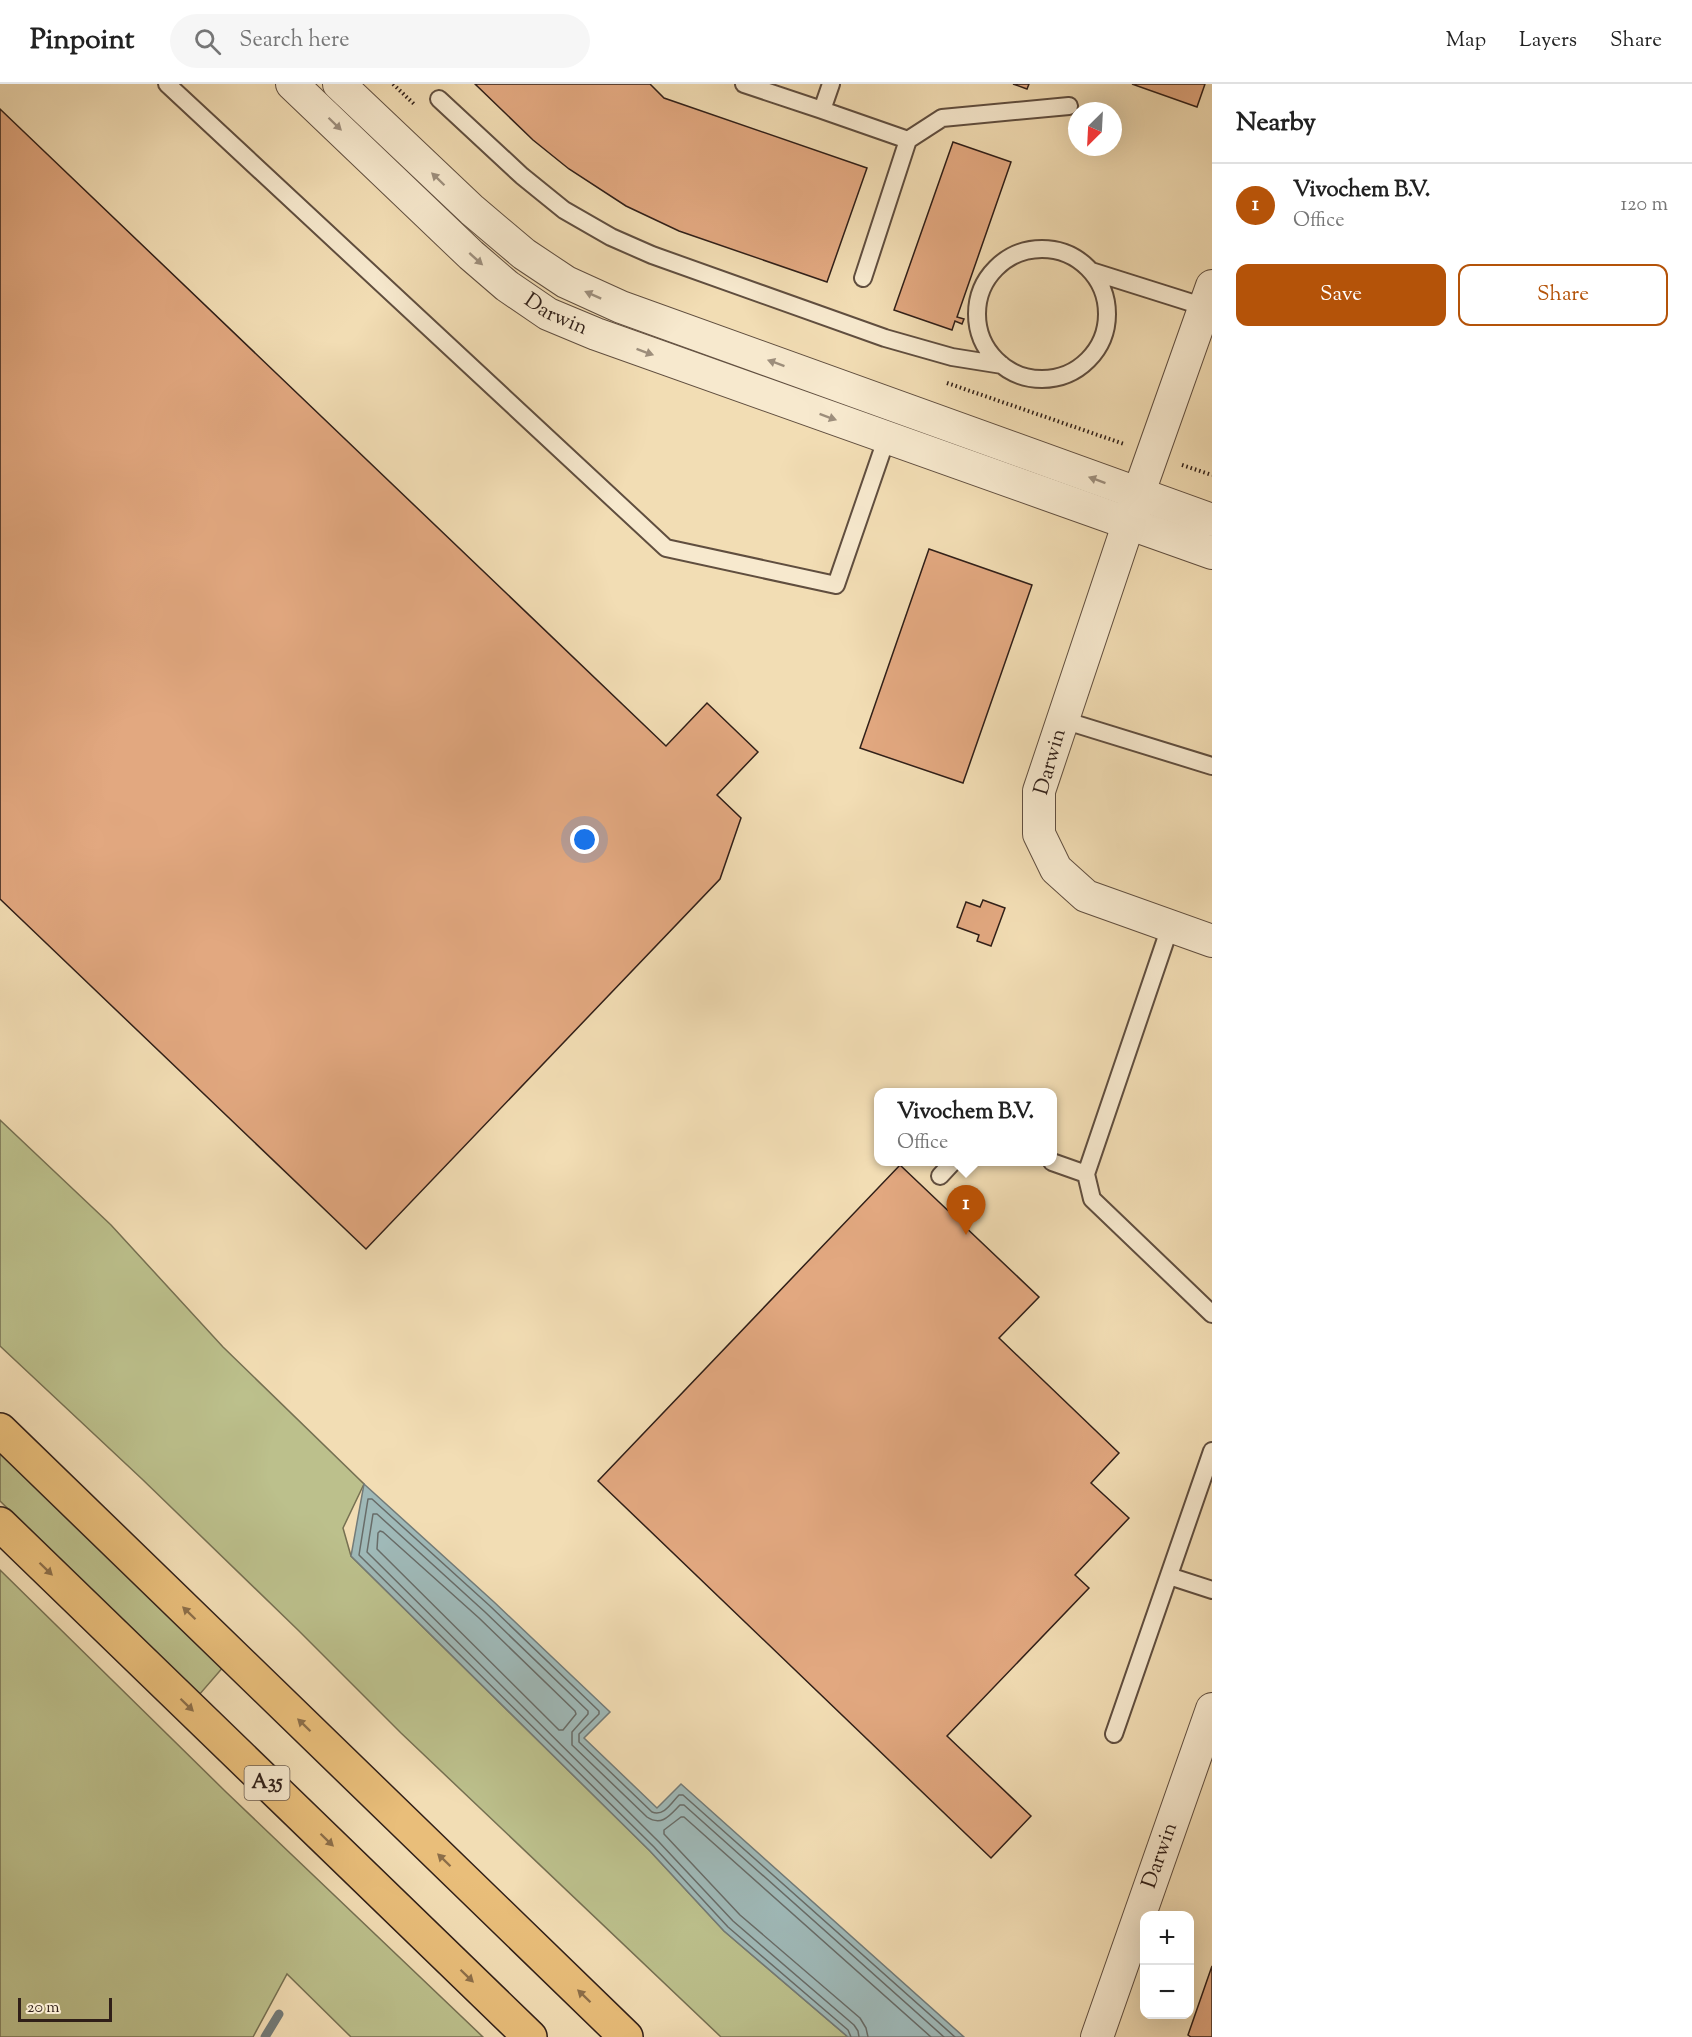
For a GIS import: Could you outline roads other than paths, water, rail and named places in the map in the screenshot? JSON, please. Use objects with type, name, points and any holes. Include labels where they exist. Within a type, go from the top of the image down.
[{"type":"highway","points":[[0,1430],[626,2037]]},
{"type":"highway","name":"A35","points":[[0,1524],[530,2037]]},
{"type":"street","name":"Darwin","points":[[292,84],[471,255],[507,286],[548,314],[596,334],[1212,553]]},
{"type":"street","name":"Darwin","points":[[339,84],[472,210],[524,254],[566,282],[621,307],[1212,520]]},
{"type":"street","name":"Darwin","points":[[1206,316],[1138,495],[1039,791],[1039,834],[1056,869],[1086,896],[1212,941]]},
{"type":"street","name":"Darwin","points":[[1097,2037],[1212,1709]]},
{"type":"lane","points":[[167,84],[666,548],[836,585],[898,408]]},
{"type":"lane","points":[[744,84],[908,140]]},
{"type":"lane","points":[[822,110],[831,84]]},
{"type":"lane","points":[[439,99],[522,176],[564,210],[611,237],[652,255],[885,338],[952,357],[1002,365]]},
{"type":"lane","points":[[863,278],[908,140],[942,118],[1068,106]]},
{"type":"lane","points":[[1035,249],[1056,250],[1075,257],[1091,271],[1102,288],[1107,308],[1105,329],[1097,348],[1084,363],[1066,374],[1044,379],[1022,376],[1002,365],[987,349],[978,328],[977,306],[983,285],[997,266],[1015,254],[1035,249]]},
{"type":"lane","points":[[1091,271],[1206,316]]},
{"type":"lane","points":[[1063,720],[1212,766]]},
{"type":"lane","points":[[1170,927],[1086,1174],[1092,1199],[1212,1314]]},
{"type":"lane","points":[[1057,1163],[1086,1174]]},
{"type":"lane","points":[[940,1176],[949,1166]]},
{"type":"lane","points":[[1114,1734],[1212,1451]]},
{"type":"lane","points":[[1169,1576],[1212,1590]]},
{"type":"water","points":[[364,1484],[494,1602],[610,1712],[584,1738],[657,1808],[681,1784],[964,2037],[848,2037],[724,1931],[650,1851],[351,1556]]},
{"type":"waterway","points":[[265,2037],[279,2014]]},
{"type":"place","name":"Vivochem B.V.","points":[[966,1235]]}]
